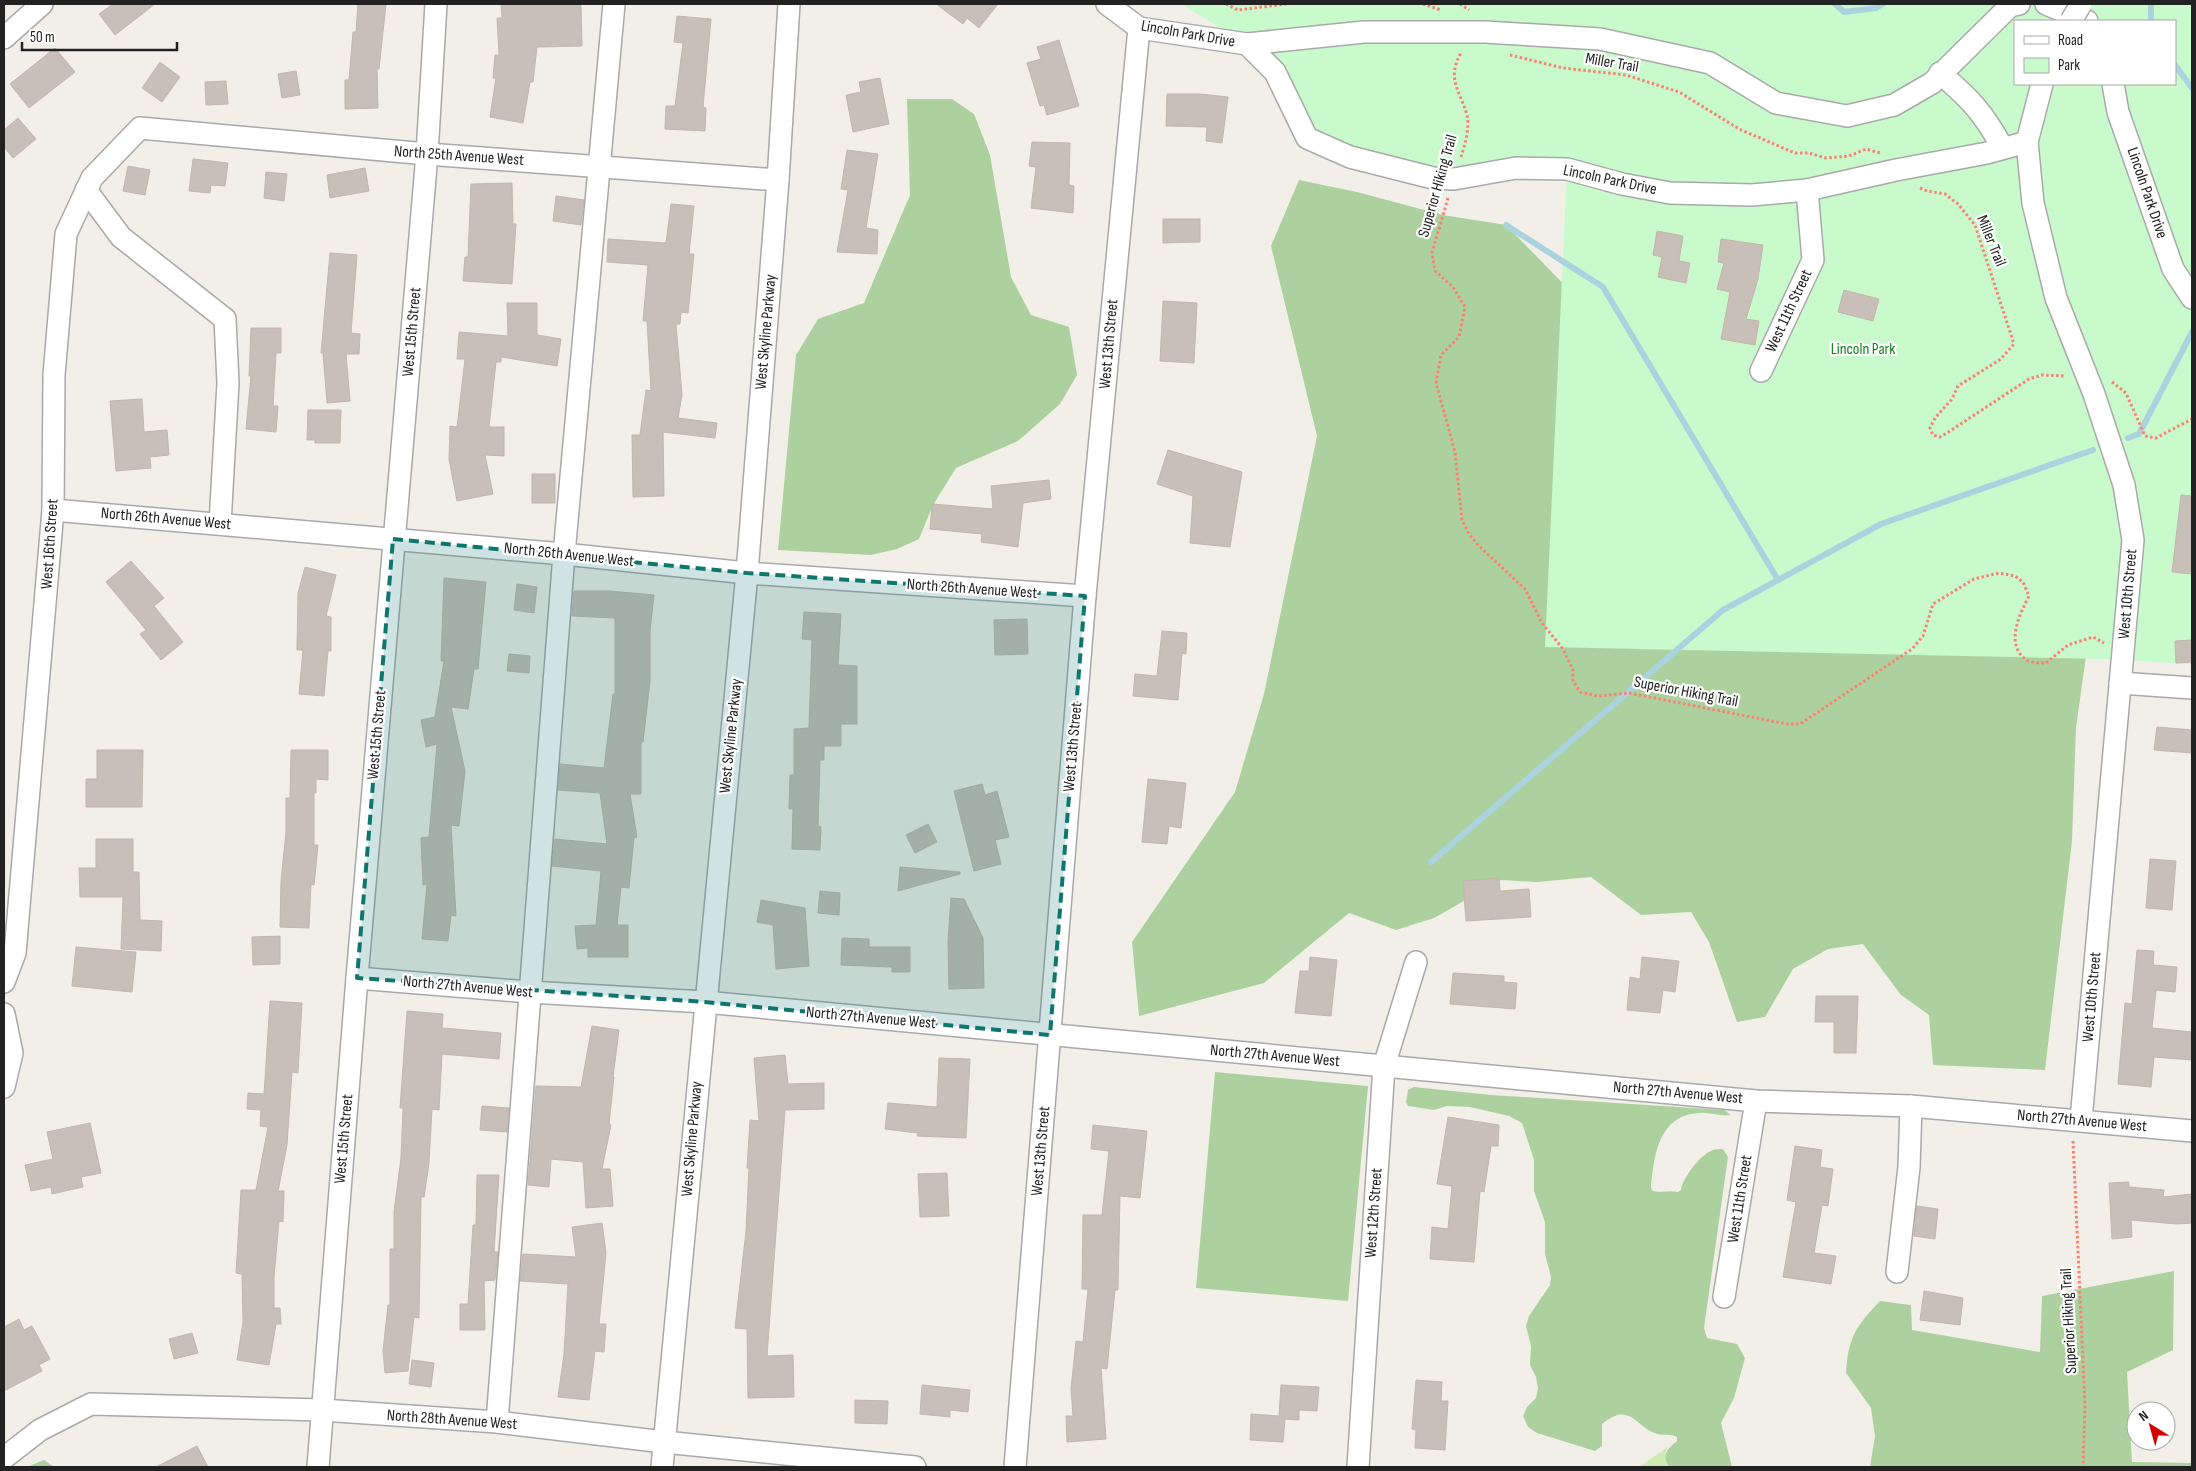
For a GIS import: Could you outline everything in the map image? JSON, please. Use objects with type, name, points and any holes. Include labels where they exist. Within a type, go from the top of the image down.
[{"type":"street","points":[[4,38],[42,4]]},
{"type":"street","name":"West 15th Street","points":[[318,1467],[357,978],[427,154],[436,4]]},
{"type":"street","points":[[497,1422],[564,554],[601,166],[614,4]]},
{"type":"street","name":"West Skyline Parkway","points":[[662,1467],[747,573],[778,180],[789,4]]},
{"type":"street","name":"Lincoln Park Drive","points":[[1107,4],[1139,28],[1247,44],[1364,32],[1484,32],[1600,38],[1710,63],[1776,103],[1847,116],[1894,105],[1932,83],[2010,6],[2019,4]]},
{"type":"street","points":[[2046,4],[2086,20]]},
{"type":"street","points":[[2072,20],[2081,4]]},
{"type":"street","name":"West 13th Street","points":[[1015,1467],[1085,596],[1139,28]]},
{"type":"street","name":"Lincoln Park Drive","points":[[1247,44],[1275,72],[1307,138],[1350,157],[1433,178],[1454,179],[1516,168],[1567,169],[1622,184],[1670,193],[1752,195],[1807,190],[1896,170],[1987,153],[2002,147],[2028,142]]},
{"type":"street","points":[[1940,73],[1972,101],[1989,124],[2002,147]]},
{"type":"street","name":"West 10th Street","points":[[2042,85],[2028,142],[2033,203],[2056,298],[2086,374],[2124,485],[2133,540],[2081,1120]]},
{"type":"street","name":"Lincoln Park Drive","points":[[2113,85],[2118,112],[2173,270],[2192,298]]},
{"type":"street","name":"North 25th Avenue West","points":[[140,128],[427,154],[778,180]]},
{"type":"street","name":"West 16th Street","points":[[4,982],[15,953],[53,510],[54,374],[66,234],[92,178],[140,128]]},
{"type":"street","points":[[86,190],[121,237],[225,319],[228,383],[220,524]]},
{"type":"street","name":"West 11th Street","points":[[1761,371],[1812,260],[1807,190]]},
{"type":"street","name":"North 26th Avenue West","points":[[53,510],[564,554],[747,573],[1085,596]]},
{"type":"street","points":[[2120,683],[2192,688]]},
{"type":"street","name":"West 12th Street","points":[[1358,1467],[1384,1066],[1416,962]]},
{"type":"street","name":"North 27th Avenue West","points":[[357,978],[529,992],[705,1002],[1756,1100],[1911,1106],[2192,1131]]},
{"type":"street","points":[[4,1014],[12,1053],[4,1087]]},
{"type":"street","name":"West 11th Street","points":[[1724,1297],[1756,1100]]},
{"type":"street","points":[[1897,1272],[1909,1167],[1911,1106]]},
{"type":"street","name":"North 28th Avenue West","points":[[4,1458],[40,1430],[91,1404],[322,1410],[497,1422],[841,1464],[915,1467]]},
{"type":"path","points":[[1226,4],[1238,10],[1286,4]]},
{"type":"path","points":[[1423,4],[1447,13]]},
{"type":"path","points":[[1460,4],[1468,9],[1483,27],[1484,32]]},
{"type":"path","name":"Miller Trail","points":[[1484,32],[1513,57],[1563,68],[1626,75],[1679,92],[1746,132],[1795,153],[1809,153],[1826,158],[1835,158],[1849,156],[1866,149],[1878,150],[1905,178],[1928,191],[1945,194],[1958,204],[1975,225],[2014,344],[2001,359],[1958,386],[1952,399],[1935,418],[1930,428],[1933,435],[1940,437],[2029,379],[2042,375],[2060,377],[2086,374],[2107,379],[2119,386],[2126,393],[2145,436],[2156,438],[2192,419]]},
{"type":"path","name":"Superior Hiking Trail","points":[[1484,32],[1465,46],[1454,66],[1455,88],[1467,116],[1465,143],[1432,252],[1435,271],[1453,287],[1465,307],[1459,337],[1441,355],[1436,383],[1455,452],[1462,520],[1469,534],[1479,546],[1525,590],[1542,623],[1563,649],[1573,670],[1573,681],[1580,692],[1598,696],[1627,693],[1787,724],[1800,724],[1912,650],[1923,636],[1933,604],[1974,579],[1999,573],[2015,576],[2024,582],[2029,596],[2017,618],[2015,642],[2018,651],[2028,661],[2046,663],[2068,645],[2093,637],[2107,644]]},
{"type":"path","name":"Superior Hiking Trail","points":[[2075,1173],[2085,1406],[2082,1467]]},
{"type":"highlighted area","points":[[393,539],[747,573],[1085,596],[1050,1035],[705,1002],[357,978]]},
{"type":"green space","name":"Lincoln Park","points":[[1181,4],[2192,4],[2192,664],[2102,659],[1545,647],[1567,170],[1454,179],[1307,138],[1247,44]]},
{"type":"green space","points":[[907,99],[952,99],[974,114],[990,155],[1011,277],[1031,315],[1069,327],[1077,375],[1060,404],[1018,441],[956,468],[933,505],[919,539],[897,549],[871,555],[778,550],[796,355],[818,319],[864,303],[910,195]]},
{"type":"green space","points":[[1299,180],[1357,192],[1443,215],[1506,225],[1657,380],[2103,533],[2076,728],[2072,841],[2045,1070],[1933,1065],[1929,1015],[1901,995],[1863,944],[1828,949],[1793,969],[1765,1017],[1737,1022],[1709,942],[1691,912],[1641,915],[1591,877],[1537,882],[1501,880],[1434,918],[1396,930],[1349,913],[1264,983],[1139,1016],[1132,942],[1235,792],[1264,694],[1317,436],[1271,246]]},
{"type":"green space","points":[[1215,1072],[1368,1086],[1348,1301],[1196,1288]]},
{"type":"green space","points":[[1414,1087],[1491,1095],[1724,1110],[1731,1115],[1700,1113],[1686,1115],[1675,1120],[1661,1138],[1654,1162],[1651,1188],[1656,1192],[1678,1192],[1681,1190],[1692,1168],[1707,1153],[1723,1149],[1728,1157],[1704,1328],[1707,1338],[1737,1344],[1745,1358],[1734,1398],[1721,1423],[1732,1467],[1669,1467],[1665,1459],[1666,1452],[1677,1441],[1677,1437],[1650,1431],[1626,1415],[1612,1417],[1602,1424],[1602,1446],[1595,1451],[1537,1433],[1528,1427],[1523,1416],[1527,1407],[1536,1398],[1538,1388],[1536,1377],[1530,1365],[1531,1346],[1526,1326],[1529,1316],[1550,1285],[1551,1277],[1545,1254],[1545,1222],[1534,1191],[1534,1160],[1522,1123],[1509,1116],[1470,1107],[1447,1106],[1434,1110],[1408,1106],[1406,1102],[1408,1090]]},
{"type":"green space","points":[[2174,1271],[2173,1350],[2127,1372],[2129,1401],[2126,1401],[2126,1451],[2131,1451],[2132,1462],[2192,1463],[2192,1467],[1870,1467],[1875,1436],[1871,1408],[1846,1373],[1851,1341],[1859,1326],[1880,1301],[1911,1305],[1912,1330],[2040,1352],[2042,1296]]},
{"type":"green space","points":[[1668,1447],[1665,1457],[1669,1467],[1639,1467]]},
{"type":"green space","points":[[44,1460],[54,1467],[27,1467]]},
{"type":"building","points":[[113,4],[155,4],[115,35],[99,14]]},
{"type":"building","points":[[358,4],[386,4],[379,69],[377,69],[378,108],[345,109],[345,80],[349,80],[353,32],[356,32]]},
{"type":"building","points":[[501,4],[581,4],[582,46],[537,47],[533,82],[530,82],[523,123],[490,117],[496,78],[493,78],[495,55],[499,55],[497,18],[502,18]]},
{"type":"building","points":[[936,4],[998,4],[979,28],[967,18],[963,24]]},
{"type":"building","points":[[677,16],[711,19],[703,107],[706,108],[705,131],[665,129],[666,106],[675,106],[683,43],[674,42]]},
{"type":"building","points":[[1059,40],[1079,106],[1047,115],[1044,105],[1040,106],[1027,63],[1041,59],[1037,47]]},
{"type":"building","points":[[55,48],[75,72],[29,108],[10,84]]},
{"type":"building","points":[[160,62],[180,77],[162,102],[142,88]]},
{"type":"building","points":[[296,71],[300,95],[282,98],[278,74]]},
{"type":"building","points":[[880,78],[889,124],[853,132],[846,95],[861,92],[859,82]]},
{"type":"building","points":[[226,81],[228,104],[206,105],[205,82]]},
{"type":"building","points":[[1167,94],[1200,94],[1228,97],[1222,143],[1206,141],[1207,127],[1166,126]]},
{"type":"building","points":[[18,118],[36,139],[13,158],[4,147],[4,130]]},
{"type":"building","points":[[1032,142],[1070,143],[1069,185],[1074,186],[1073,213],[1031,208],[1036,167],[1029,166]]},
{"type":"building","points":[[847,150],[878,154],[866,228],[878,230],[877,254],[837,252],[848,190],[841,189]]},
{"type":"building","points":[[193,159],[228,163],[225,186],[211,185],[210,193],[189,191]]},
{"type":"building","points":[[128,166],[150,170],[145,195],[123,191]]},
{"type":"building","points":[[365,168],[369,191],[330,198],[327,175]]},
{"type":"building","points":[[266,172],[287,174],[284,201],[264,198]]},
{"type":"building","points":[[512,183],[513,224],[516,224],[512,284],[463,281],[465,257],[468,257],[471,184]]},
{"type":"building","points":[[556,196],[584,200],[581,225],[553,221]]},
{"type":"building","points":[[671,204],[694,206],[689,254],[694,254],[688,313],[681,312],[680,324],[676,324],[682,395],[678,418],[717,423],[715,438],[663,432],[664,496],[633,497],[632,435],[640,435],[646,390],[651,391],[647,321],[643,321],[648,265],[607,262],[608,239],[666,243]]},
{"type":"building","points":[[1163,219],[1200,219],[1200,242],[1163,243]]},
{"type":"building","points":[[1657,231],[1683,236],[1679,261],[1690,263],[1686,283],[1658,277],[1662,257],[1653,255]]},
{"type":"building","points":[[1721,239],[1763,245],[1758,279],[1746,319],[1759,321],[1755,345],[1721,339],[1730,292],[1717,289],[1724,263],[1718,262]]},
{"type":"building","points":[[330,253],[357,255],[351,333],[360,334],[359,354],[346,354],[350,401],[327,403],[323,353],[321,353]]},
{"type":"building","points":[[1844,290],[1879,299],[1873,321],[1838,312]]},
{"type":"building","points":[[1163,301],[1197,303],[1194,363],[1160,361]]},
{"type":"building","points":[[507,303],[537,303],[537,335],[561,339],[557,366],[501,357],[501,362],[496,362],[489,427],[504,427],[504,456],[485,455],[493,494],[457,501],[449,459],[450,426],[457,427],[465,359],[457,359],[459,332],[508,336]]},
{"type":"building","points":[[251,328],[281,328],[281,353],[276,353],[273,406],[278,406],[276,432],[246,429],[251,376],[249,376]]},
{"type":"building","points":[[142,399],[144,432],[167,430],[169,455],[150,457],[151,468],[116,471],[110,401]]},
{"type":"building","points":[[308,410],[341,410],[340,443],[315,443],[315,440],[307,440]]},
{"type":"building","points":[[1168,450],[1242,472],[1230,547],[1190,543],[1193,496],[1157,484]]},
{"type":"building","points":[[532,474],[555,474],[555,503],[532,503]]},
{"type":"building","points":[[1049,480],[1051,499],[1023,503],[1018,547],[981,542],[982,534],[930,529],[932,504],[993,509],[991,486]]},
{"type":"building","points":[[2181,495],[2192,496],[2192,574],[2172,572]]},
{"type":"building","points":[[131,561],[164,598],[154,606],[183,642],[161,660],[140,634],[146,630],[106,582]]},
{"type":"building","points":[[305,567],[336,575],[326,616],[331,617],[331,651],[328,651],[324,696],[299,694],[303,650],[297,650],[298,593]]},
{"type":"building","points":[[444,578],[486,582],[478,669],[474,669],[468,709],[451,707],[465,771],[459,826],[451,825],[456,916],[451,915],[448,941],[422,939],[427,884],[423,885],[421,838],[429,837],[437,744],[426,747],[421,720],[435,717],[444,661],[441,661]]},
{"type":"building","points":[[517,584],[537,587],[534,613],[514,610]]},
{"type":"building","points":[[574,591],[609,591],[654,595],[650,631],[650,681],[643,742],[641,742],[641,794],[630,794],[637,837],[634,838],[629,888],[621,887],[617,925],[628,925],[628,957],[588,957],[588,948],[577,949],[575,926],[596,925],[601,871],[552,866],[555,839],[607,844],[600,793],[558,790],[560,764],[604,768],[613,694],[615,694],[615,618],[572,616]]},
{"type":"building","points":[[804,612],[841,614],[838,665],[857,666],[857,724],[841,724],[841,746],[824,746],[824,760],[820,760],[818,826],[821,827],[820,850],[792,849],[793,809],[789,809],[790,775],[794,775],[794,729],[809,728],[812,640],[802,639]]},
{"type":"building","points":[[1027,619],[1028,654],[995,655],[994,620]]},
{"type":"building","points":[[1162,631],[1187,633],[1186,654],[1182,653],[1178,700],[1133,696],[1135,674],[1157,676]]},
{"type":"building","points":[[2192,640],[2192,662],[2176,663],[2175,641]]},
{"type":"building","points":[[509,654],[530,656],[529,673],[507,671]]},
{"type":"building","points":[[2157,727],[2192,730],[2192,753],[2154,750]]},
{"type":"building","points":[[97,750],[143,750],[142,807],[86,807],[86,779],[97,779]]},
{"type":"building","points":[[291,750],[328,750],[328,780],[316,779],[316,793],[314,793],[314,845],[318,845],[314,885],[311,884],[309,928],[280,927],[281,881],[286,832],[286,798],[290,798]]},
{"type":"building","points":[[1148,779],[1186,783],[1181,828],[1169,826],[1167,844],[1142,842]]},
{"type":"building","points":[[982,784],[985,795],[997,791],[1009,837],[995,840],[1001,864],[974,871],[954,791]]},
{"type":"building","points":[[928,824],[937,842],[915,853],[906,835]]},
{"type":"building","points":[[96,839],[133,839],[133,872],[139,872],[140,920],[162,921],[161,951],[121,949],[123,897],[80,897],[79,868],[96,868]]},
{"type":"building","points":[[2150,859],[2176,861],[2172,910],[2146,908]]},
{"type":"building","points":[[900,867],[960,872],[960,874],[898,891]]},
{"type":"building","points":[[1499,878],[1500,891],[1529,889],[1531,917],[1466,921],[1463,881]]},
{"type":"building","points":[[820,891],[840,893],[839,915],[818,913]]},
{"type":"building","points":[[951,898],[964,899],[983,938],[984,988],[949,989],[948,941]]},
{"type":"building","points":[[761,900],[805,908],[809,966],[776,969],[773,925],[757,922]]},
{"type":"building","points":[[280,936],[280,964],[253,965],[252,937]]},
{"type":"building","points":[[842,938],[869,939],[869,947],[910,947],[910,972],[892,972],[892,967],[841,965]]},
{"type":"building","points":[[76,947],[136,952],[132,992],[72,986]]},
{"type":"building","points":[[2137,950],[2154,951],[2153,965],[2177,967],[2175,992],[2156,990],[2152,1028],[2192,1032],[2192,1060],[2154,1057],[2151,1087],[2118,1084],[2125,1003],[2132,1004]]},
{"type":"building","points":[[1310,957],[1337,960],[1331,1016],[1295,1013],[1300,971],[1309,971]]},
{"type":"building","points":[[1642,957],[1679,961],[1675,992],[1663,990],[1660,1013],[1627,1010],[1630,977],[1640,979]]},
{"type":"building","points":[[1453,973],[1504,976],[1504,982],[1517,983],[1515,1009],[1450,1004]]},
{"type":"building","points":[[1816,996],[1858,996],[1856,1053],[1834,1053],[1834,1022],[1815,1022]]},
{"type":"building","points":[[270,1001],[302,1003],[298,1073],[292,1072],[287,1145],[278,1191],[284,1191],[283,1222],[279,1221],[274,1277],[274,1308],[280,1308],[281,1324],[276,1324],[269,1365],[237,1360],[243,1322],[242,1274],[236,1273],[241,1190],[256,1190],[268,1127],[260,1126],[261,1110],[247,1109],[248,1093],[264,1094]]},
{"type":"building","points":[[407,1011],[443,1014],[442,1028],[501,1033],[499,1059],[442,1054],[439,1110],[432,1109],[429,1163],[424,1197],[421,1197],[419,1318],[414,1317],[408,1371],[385,1373],[383,1351],[388,1305],[390,1305],[390,1249],[394,1249],[394,1212],[401,1158],[403,1108],[400,1108]]},
{"type":"building","points":[[592,1026],[619,1030],[609,1124],[611,1125],[602,1169],[610,1169],[613,1206],[586,1208],[583,1162],[551,1159],[549,1187],[528,1185],[536,1086],[581,1087]]},
{"type":"building","points":[[785,1055],[788,1084],[824,1083],[824,1109],[785,1110],[767,1356],[793,1355],[794,1397],[748,1398],[747,1329],[735,1328],[746,1231],[750,1120],[759,1121],[754,1058]]},
{"type":"building","points":[[939,1058],[970,1059],[966,1138],[917,1136],[918,1133],[885,1129],[888,1103],[937,1107]]},
{"type":"building","points":[[482,1106],[509,1108],[507,1132],[480,1130]]},
{"type":"building","points":[[1448,1117],[1499,1125],[1498,1146],[1491,1146],[1484,1192],[1480,1191],[1474,1262],[1430,1259],[1432,1227],[1448,1229],[1452,1186],[1437,1184]]},
{"type":"building","points":[[90,1123],[101,1173],[81,1177],[83,1187],[52,1194],[51,1187],[31,1191],[25,1165],[53,1159],[47,1132]]},
{"type":"building","points":[[1093,1125],[1147,1131],[1140,1198],[1120,1196],[1118,1290],[1115,1290],[1107,1369],[1101,1368],[1106,1439],[1067,1442],[1066,1416],[1073,1416],[1071,1389],[1076,1341],[1083,1342],[1088,1289],[1082,1289],[1083,1215],[1102,1215],[1109,1151],[1091,1149]]},
{"type":"building","points":[[1795,1146],[1822,1150],[1820,1167],[1833,1169],[1828,1206],[1822,1205],[1814,1253],[1836,1256],[1831,1284],[1783,1277],[1796,1202],[1787,1200]]},
{"type":"building","points":[[947,1173],[949,1216],[920,1217],[918,1174]]},
{"type":"building","points":[[477,1175],[499,1175],[494,1252],[498,1252],[495,1280],[484,1281],[485,1330],[460,1330],[460,1304],[468,1304],[473,1225],[476,1225]]},
{"type":"building","points":[[2129,1182],[2129,1187],[2164,1190],[2163,1197],[2192,1194],[2192,1223],[2177,1224],[2131,1220],[2132,1237],[2112,1239],[2109,1183]]},
{"type":"building","points":[[1917,1206],[1938,1209],[1935,1239],[1914,1236]]},
{"type":"building","points":[[602,1223],[606,1253],[599,1324],[606,1324],[604,1352],[595,1351],[589,1400],[558,1397],[564,1354],[568,1284],[520,1281],[523,1254],[576,1257],[572,1227]]},
{"type":"building","points":[[1924,1291],[1963,1298],[1960,1325],[1920,1320]]},
{"type":"building","points":[[19,1319],[24,1330],[32,1326],[50,1359],[39,1365],[42,1371],[4,1391],[4,1327]]},
{"type":"building","points":[[192,1333],[198,1353],[174,1359],[169,1339]]},
{"type":"building","points":[[412,1360],[434,1363],[431,1387],[409,1384]]},
{"type":"building","points":[[1416,1380],[1442,1382],[1441,1401],[1448,1401],[1445,1450],[1415,1448],[1416,1430],[1412,1429]]},
{"type":"building","points":[[922,1385],[970,1390],[968,1412],[950,1410],[950,1417],[920,1414]]},
{"type":"building","points":[[1281,1385],[1319,1387],[1317,1411],[1299,1410],[1299,1420],[1285,1419],[1283,1442],[1250,1440],[1251,1414],[1279,1416]]},
{"type":"building","points":[[855,1400],[888,1401],[887,1424],[855,1423]]},
{"type":"building","points":[[197,1446],[208,1467],[156,1467]]},
{"type":"waterway","points":[[1835,4],[1844,12],[1876,8],[1883,4]]},
{"type":"waterway","points":[[2151,4],[2151,20]]},
{"type":"waterway","points":[[2176,66],[2192,88]]},
{"type":"waterway","points":[[1506,225],[1603,287],[1778,580]]},
{"type":"waterway","points":[[2128,438],[2139,434],[2192,332]]},
{"type":"waterway","points":[[1431,862],[1723,610],[1881,524],[2093,450]]}]
